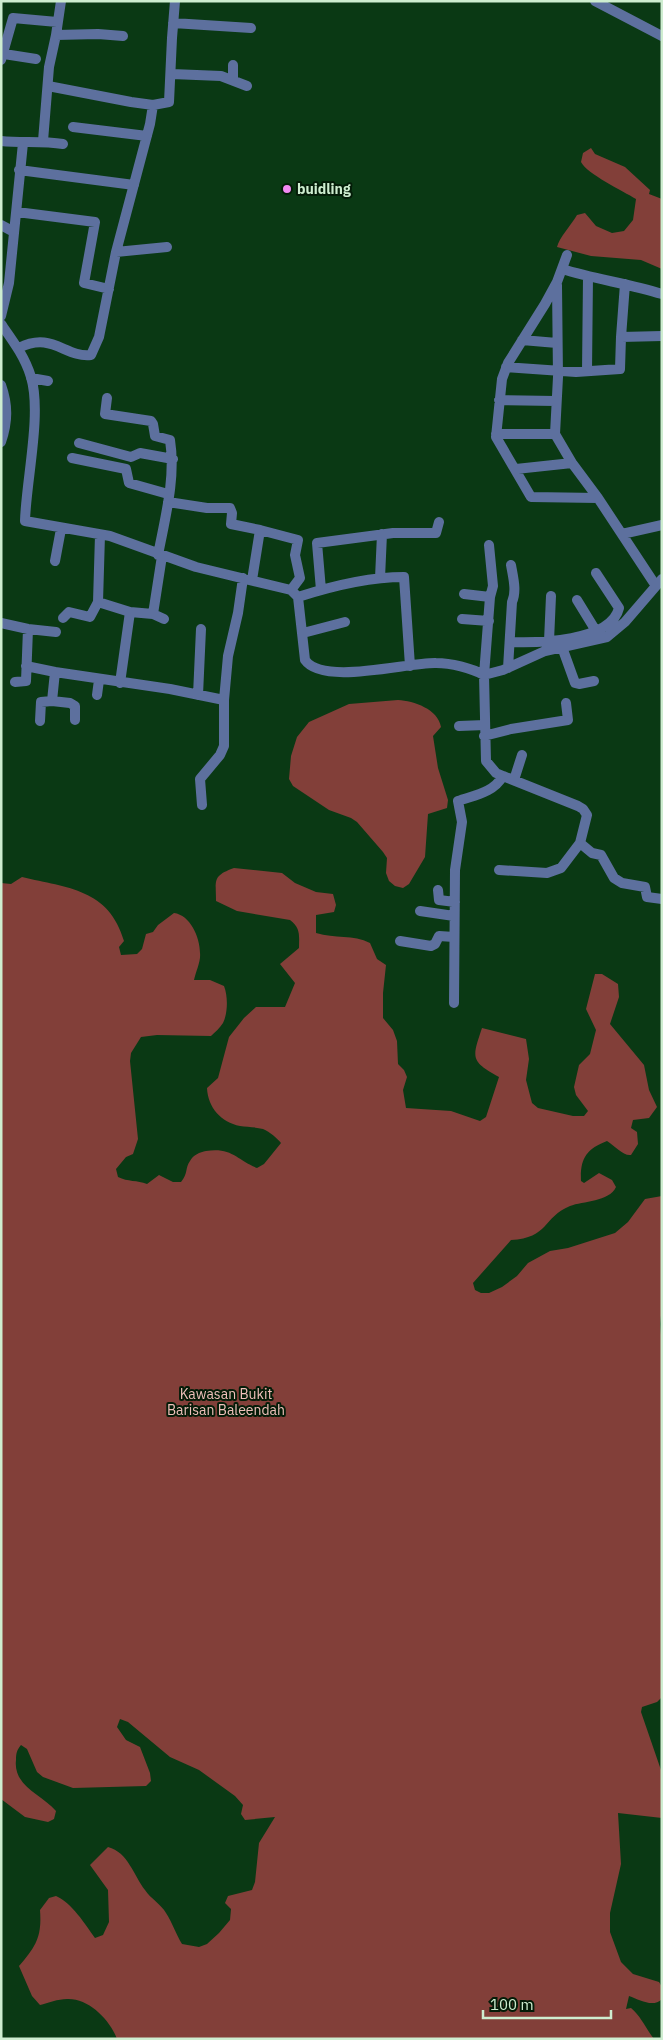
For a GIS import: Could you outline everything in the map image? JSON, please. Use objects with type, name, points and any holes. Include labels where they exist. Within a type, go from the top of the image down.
[{"type":"street","points":[[43,141],[50,66],[61,1]]},
{"type":"street","points":[[48,86],[153,105],[170,102],[175,1]]},
{"type":"street","points":[[594,1],[662,36]]},
{"type":"street","points":[[36,59],[2,57],[11,21],[14,18],[57,22]]},
{"type":"street","points":[[173,23],[251,28]]},
{"type":"street","points":[[56,35],[98,34],[123,36]]},
{"type":"street","points":[[232,80],[233,65]]},
{"type":"street","points":[[172,74],[206,74],[232,80],[247,86]]},
{"type":"street","points":[[18,348],[35,342],[58,346],[85,356],[91,355],[99,337],[116,252],[147,136],[153,105]]},
{"type":"street","points":[[73,127],[147,136]]},
{"type":"street","points":[[1,141],[24,143],[43,141],[63,144]]},
{"type":"street","points":[[1,316],[5,274],[17,212],[19,170],[24,143]]},
{"type":"street","points":[[19,170],[134,185]]},
{"type":"street","points":[[17,212],[95,222],[84,283],[109,289]]},
{"type":"street","points":[[1,225],[14,232]]},
{"type":"street","points":[[116,252],[168,247]]},
{"type":"street","points":[[567,255],[546,304],[506,367],[502,379],[496,434],[497,439],[531,497],[598,498]]},
{"type":"street","points":[[562,269],[662,294]]},
{"type":"street","points":[[587,371],[588,277]]},
{"type":"street","points":[[298,540],[296,555],[300,578],[295,593],[303,633],[305,660],[311,666],[327,672],[361,672],[440,663],[478,671],[484,675],[508,668],[539,652],[607,637],[625,622],[659,583],[572,463],[555,434],[555,401],[558,377],[556,371],[557,282]]},
{"type":"street","points":[[506,367],[556,371],[620,368],[625,284]]},
{"type":"street","points":[[1,324],[18,348],[31,378],[34,405],[25,521],[100,535],[131,543],[196,567],[248,579],[295,593],[321,590],[380,578],[404,578],[410,666]]},
{"type":"street","points":[[621,337],[662,336]]},
{"type":"street","points":[[522,340],[557,343]]},
{"type":"street","points":[[31,378],[48,381]]},
{"type":"street","points":[[1,385],[7,407],[1,442]]},
{"type":"street","points":[[107,398],[105,414],[151,421],[154,436],[170,440],[172,459],[153,614]]},
{"type":"street","points":[[499,400],[555,401]]},
{"type":"street","points":[[496,434],[555,434]]},
{"type":"street","points":[[79,443],[130,458],[140,453],[172,459]]},
{"type":"street","points":[[72,458],[126,469],[129,483],[168,498],[199,507],[230,508],[232,513],[231,524],[298,540],[317,543],[382,534],[436,533],[439,522]]},
{"type":"street","points":[[516,469],[572,463]]},
{"type":"street","points":[[622,534],[662,525]]},
{"type":"street","points":[[55,561],[61,529]]},
{"type":"street","points":[[202,805],[200,779],[220,755],[224,746],[224,700],[228,656],[260,530]]},
{"type":"street","points":[[380,578],[382,534]]},
{"type":"street","points":[[63,618],[69,612],[90,616],[98,602],[100,535]]},
{"type":"street","points":[[317,543],[321,590]]},
{"type":"street","points":[[489,544],[493,586],[490,597],[484,675],[486,761],[492,769],[504,776],[583,809],[587,815],[580,843],[559,869],[547,872],[499,870]]},
{"type":"street","points":[[508,668],[514,581],[511,565]]},
{"type":"street","points":[[510,642],[533,643],[574,638],[596,631],[607,625],[616,615],[618,608],[616,601],[596,572]]},
{"type":"street","points":[[464,594],[490,597]]},
{"type":"street","points":[[549,641],[551,596]]},
{"type":"street","points":[[577,600],[596,631]]},
{"type":"street","points":[[98,602],[130,612],[153,614],[164,619]]},
{"type":"street","points":[[120,683],[130,612]]},
{"type":"street","points":[[462,619],[489,621]]},
{"type":"street","points":[[303,633],[345,622]]},
{"type":"street","points":[[1,623],[28,629],[56,632]]},
{"type":"street","points":[[15,682],[26,681],[28,629]]},
{"type":"street","points":[[198,695],[201,629]]},
{"type":"street","points":[[562,647],[575,683],[594,681]]},
{"type":"street","points":[[26,666],[98,680],[224,700]]},
{"type":"street","points":[[52,701],[55,672]]},
{"type":"street","points":[[97,695],[98,680]]},
{"type":"street","points":[[40,721],[41,702],[52,701],[70,703],[75,706],[75,720]]},
{"type":"street","points":[[459,726],[484,730],[511,729],[568,720],[566,703]]},
{"type":"street","points":[[514,780],[522,755]]},
{"type":"street","points":[[454,1003],[455,870],[462,822],[458,801],[478,796],[498,783],[504,776]]},
{"type":"street","points":[[580,843],[592,853],[600,855],[614,878],[622,884],[644,887],[647,897],[662,899]]},
{"type":"street","points":[[438,890],[439,900],[455,902]]},
{"type":"street","points":[[420,911],[454,916]]},
{"type":"street","points":[[400,941],[431,946],[435,944],[439,936],[454,937]]},
{"type":"green space","points":[[591,148],[595,154],[625,167],[650,190],[649,194],[662,199],[662,269],[641,260],[591,256],[557,247],[577,215],[585,213],[596,226],[612,233],[624,231],[633,220],[636,199],[590,172],[581,162],[583,153]]},
{"type":"green space","points":[[398,700],[424,707],[435,715],[439,721],[441,727],[433,736],[438,768],[448,800],[447,808],[428,814],[425,857],[409,884],[403,888],[395,886],[389,881],[386,873],[387,858],[357,822],[329,810],[293,786],[289,779],[291,756],[297,737],[309,722],[349,704]]},
{"type":"green space","name":"Kawasan Bukit Barisan Baleendah","points":[[234,868],[282,873],[295,883],[316,892],[333,894],[336,905],[334,912],[316,915],[316,933],[364,940],[370,943],[377,959],[386,965],[383,1018],[393,1030],[397,1041],[398,1064],[404,1070],[407,1077],[403,1090],[406,1108],[451,1111],[480,1121],[486,1117],[499,1077],[483,1067],[476,1058],[476,1046],[482,1028],[526,1039],[529,1059],[526,1080],[532,1103],[538,1108],[573,1116],[584,1116],[588,1111],[576,1095],[574,1087],[579,1065],[590,1054],[596,1030],[586,1009],[595,974],[602,974],[618,984],[619,997],[610,1024],[644,1065],[649,1090],[657,1107],[649,1118],[633,1120],[631,1128],[637,1132],[638,1144],[631,1155],[622,1152],[607,1141],[589,1151],[583,1161],[581,1181],[584,1183],[599,1173],[612,1180],[616,1187],[613,1192],[602,1198],[570,1206],[561,1211],[539,1231],[523,1238],[511,1240],[473,1283],[475,1290],[481,1293],[489,1293],[502,1287],[517,1276],[528,1263],[550,1251],[568,1248],[615,1233],[628,1222],[645,1199],[662,1196],[662,1307],[660,1324],[662,1346],[662,1697],[657,1702],[642,1707],[641,1712],[662,1773],[662,1818],[618,1813],[621,1864],[610,1913],[610,1932],[621,1962],[633,1974],[659,1982],[662,1987],[662,1999],[658,2002],[646,2002],[629,1996],[626,2009],[631,2008],[635,2011],[654,2039],[117,2039],[104,2018],[91,2006],[83,2002],[64,1999],[40,2005],[32,1996],[19,1966],[37,1941],[40,1927],[40,1910],[49,1898],[56,1896],[62,1899],[78,1914],[95,1938],[103,1935],[109,1922],[108,1890],[90,1865],[108,1847],[126,1859],[147,1893],[164,1910],[182,1944],[199,1947],[207,1944],[230,1920],[231,1909],[225,1903],[228,1896],[252,1890],[255,1882],[259,1843],[275,1817],[245,1820],[241,1814],[243,1805],[235,1796],[199,1770],[170,1757],[128,1722],[120,1719],[117,1727],[126,1740],[140,1747],[150,1773],[151,1781],[146,1786],[73,1788],[43,1777],[37,1772],[27,1749],[21,1745],[16,1758],[16,1769],[19,1777],[29,1789],[56,1811],[54,1819],[48,1822],[25,1817],[1,1799],[1,883],[11,884],[22,877],[71,888],[97,901],[108,911],[117,924],[124,941],[119,947],[121,955],[137,954],[142,949],[146,934],[153,932],[158,925],[174,913],[185,918],[193,928],[200,947],[199,963],[194,980],[210,980],[224,986],[227,1004],[225,1019],[211,1036],[157,1035],[141,1037],[131,1053],[130,1061],[138,1139],[133,1154],[126,1157],[116,1169],[118,1177],[125,1180],[147,1184],[159,1175],[173,1182],[181,1182],[191,1159],[199,1153],[215,1150],[222,1151],[234,1155],[257,1168],[264,1164],[281,1143],[263,1129],[240,1126],[227,1121],[213,1108],[208,1095],[207,1088],[218,1078],[229,1037],[244,1018],[256,1007],[285,1007],[295,983],[280,964],[299,948],[299,932],[294,923],[290,920],[237,911],[216,901],[216,883],[219,876]]},
{"type":"place","name":"buidling","points":[[287,189]]}]
